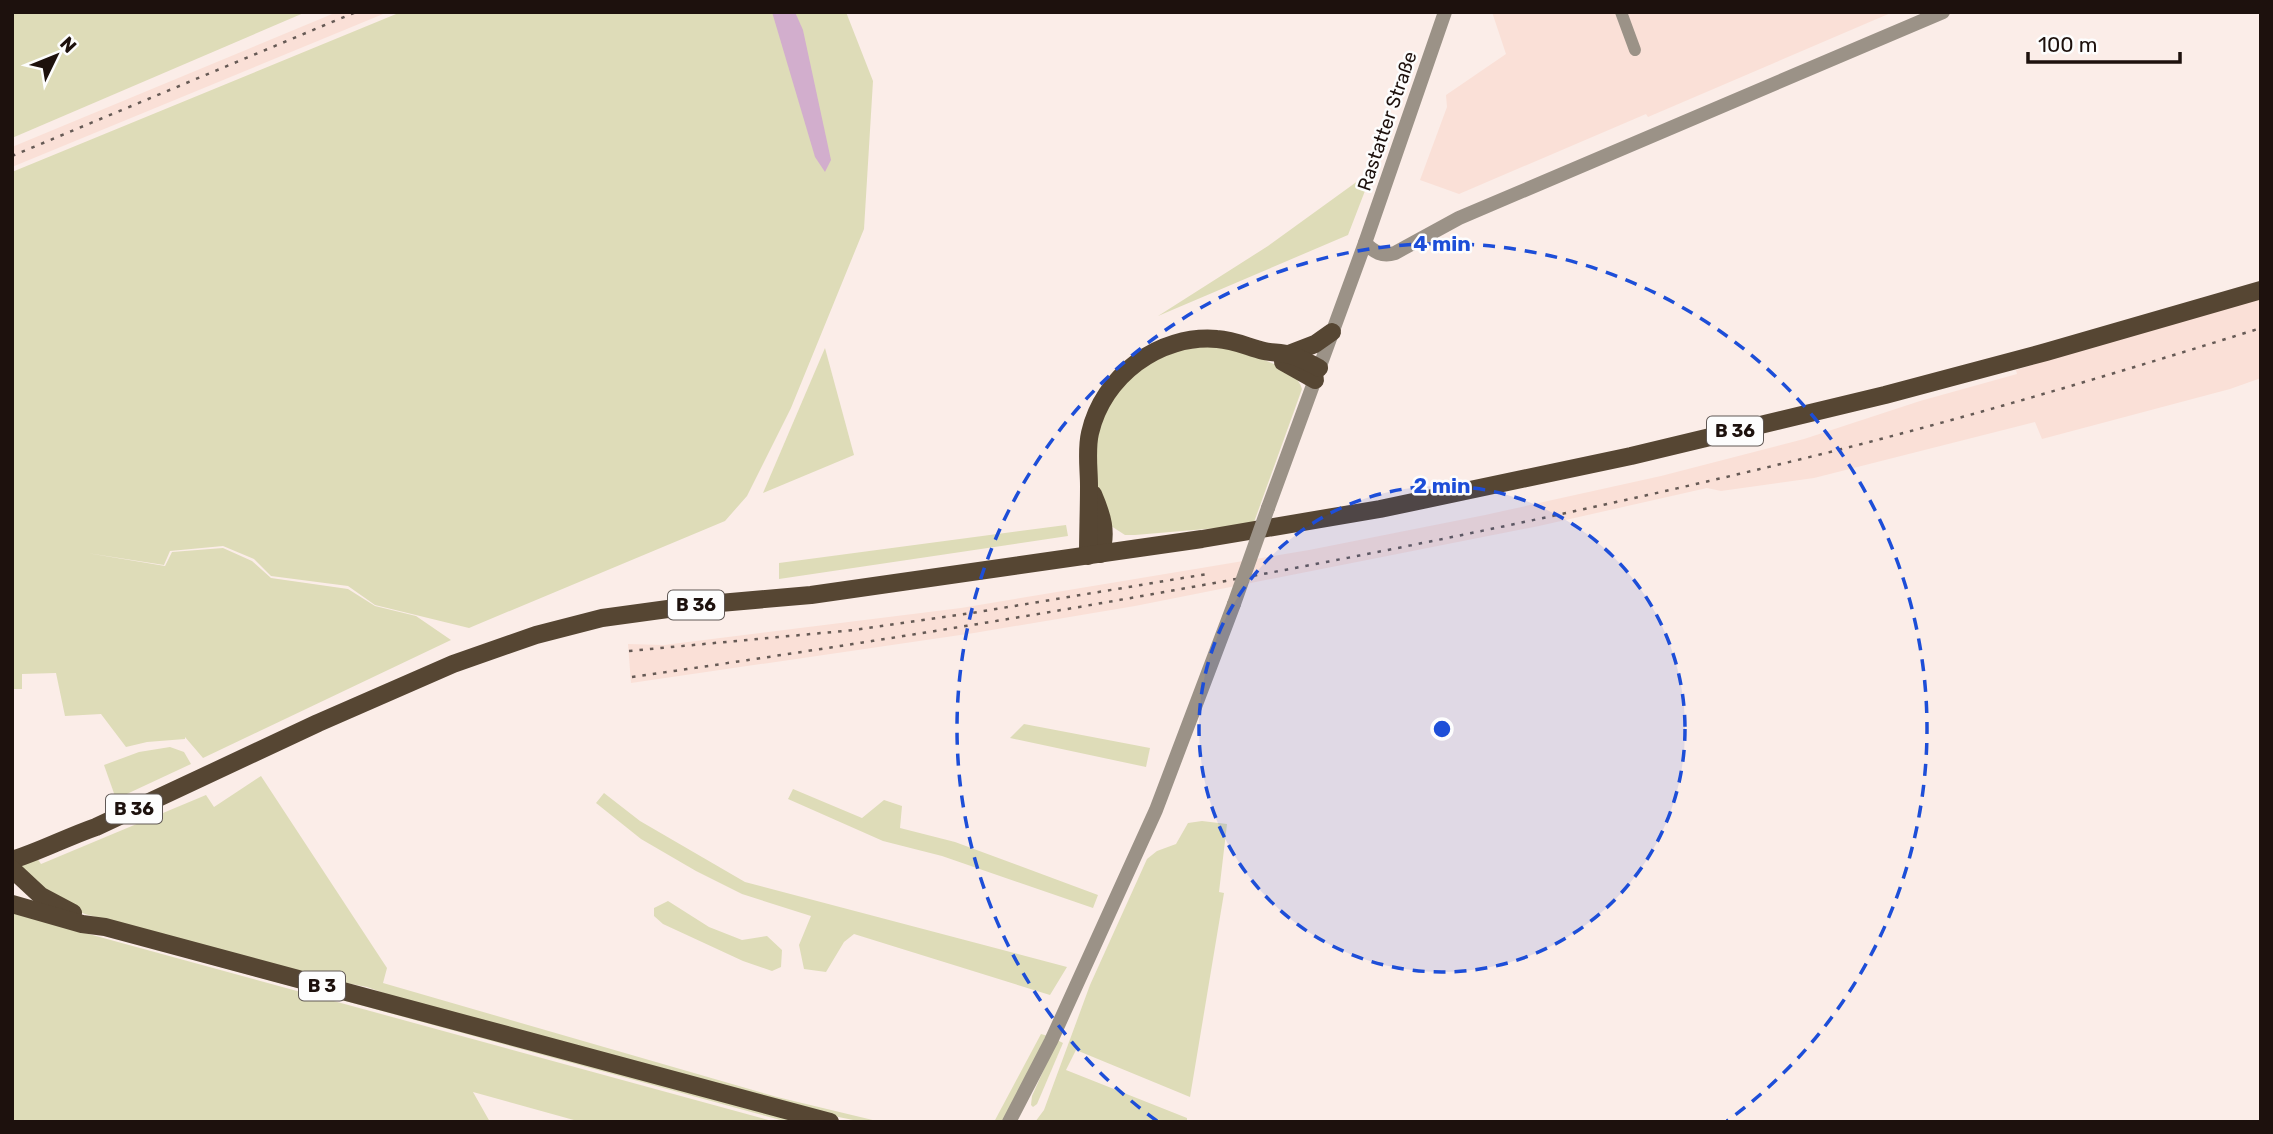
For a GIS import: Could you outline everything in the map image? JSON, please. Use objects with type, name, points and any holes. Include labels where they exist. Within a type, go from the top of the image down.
[{"type":"main road","name":"B 36","points":[[12,853],[96,827],[318,723],[487,651],[602,618],[697,605],[811,595],[1141,548],[1380,509],[1631,456],[1885,395],[2261,290]]},
{"type":"main road","points":[[1265,351],[1289,354],[1315,344],[1332,332]]},
{"type":"main road","points":[[1094,555],[1088,460],[1090,434],[1099,407],[1113,385],[1129,368],[1147,355],[1188,340],[1216,339],[1239,342],[1265,351],[1317,374]]},
{"type":"main road","points":[[1289,354],[1317,374]]},
{"type":"main road","points":[[1089,485],[1104,523],[1105,535],[1094,555]]},
{"type":"main road","points":[[1104,523],[1120,537],[1141,548]]},
{"type":"main road","name":"B 36","points":[[12,860],[35,853],[61,840]]},
{"type":"main road","name":"B 3","points":[[12,869],[53,903],[105,927]]},
{"type":"main road","name":"B 3","points":[[12,904],[830,1122]]},
{"type":"street","name":"Rastatter Straße","points":[[1014,1118],[1156,810],[1365,243],[1445,12]]},
{"type":"street","points":[[1621,12],[1635,50]]},
{"type":"street","points":[[1365,243],[1402,248],[1459,218],[1943,12]]},
{"type":"shaded area","points":[[12,12],[306,12],[12,138]]},
{"type":"shaded area","points":[[337,12],[388,12],[12,167],[12,147]]},
{"type":"shaded area","points":[[401,12],[846,12],[873,81],[864,229],[791,408],[747,496],[725,521],[469,628],[375,605],[348,586],[271,576],[254,559],[223,546],[170,551],[164,565],[87,553],[165,566],[172,552],[223,548],[252,561],[271,578],[348,589],[375,606],[416,616],[451,640],[203,758],[185,737],[126,747],[101,714],[65,716],[56,673],[22,674],[22,689],[12,689],[12,172]]},
{"type":"shaded area","points":[[772,12],[795,12],[803,30],[831,160],[825,172],[815,157]]},
{"type":"shaded area","points":[[1492,12],[1893,12],[1459,194],[1420,180],[1447,107],[1446,95],[1506,54]]},
{"type":"shaded area","points":[[1373,170],[1348,235],[1158,316],[1268,246]]},
{"type":"shaded area","points":[[2261,294],[2261,378],[2230,389],[2042,439],[2035,422],[1814,478],[1721,491],[1707,488],[1539,526],[1135,606],[974,633],[631,683],[628,644],[664,645],[961,608],[1309,550],[1485,515],[1661,476],[1804,439],[1920,401],[2017,374],[2016,370]]},
{"type":"shaded area","points":[[1211,346],[1248,354],[1276,365],[1297,380],[1302,389],[1253,525],[1125,535],[1108,524],[1093,485],[1097,422],[1133,372],[1172,351]]},
{"type":"shaded area","points":[[825,348],[854,455],[763,493]]},
{"type":"shaded area","points":[[1066,525],[1068,536],[779,579],[779,563]]},
{"type":"shaded area","points":[[1024,724],[1150,748],[1146,767],[1010,738]]},
{"type":"shaded area","points":[[170,747],[184,752],[191,764],[116,799],[104,765],[139,752]]},
{"type":"shaded area","points":[[261,776],[387,968],[383,983],[777,1097],[881,1122],[863,1122],[809,1111],[417,1005],[367,987],[301,974],[85,914],[63,905],[20,867],[37,858],[41,864],[206,795],[214,807]]},
{"type":"shaded area","points":[[793,789],[862,818],[884,800],[902,806],[900,828],[955,842],[1098,895],[1093,908],[942,856],[883,841],[788,799]]},
{"type":"shaded area","points":[[604,793],[640,821],[745,882],[1067,967],[1050,995],[854,934],[844,942],[826,972],[804,969],[799,945],[811,916],[742,894],[641,839],[596,803]]},
{"type":"shaded area","points":[[1202,821],[1227,824],[1219,892],[1224,893],[1190,1097],[1076,1050],[1066,1070],[1187,1118],[1187,1122],[1035,1122],[1044,1110],[1090,985],[1147,859],[1157,851],[1176,844],[1188,823]]},
{"type":"shaded area","points":[[668,901],[709,927],[742,940],[767,936],[782,950],[781,967],[772,971],[743,961],[663,924],[654,916],[654,908]]},
{"type":"shaded area","points":[[12,910],[799,1122],[788,1122]]},
{"type":"shaded area","points":[[12,913],[776,1122],[581,1122],[473,1092],[490,1122],[12,1122]]},
{"type":"shaded area","points":[[1041,1034],[1048,1036],[1002,1122],[994,1122]]},
{"type":"shaded area","points":[[1057,1040],[1063,1043],[1037,1104],[1033,1107],[1032,1096]]},
{"type":"railway","points":[[12,156],[356,12]]},
{"type":"railway","points":[[632,677],[1079,607],[1227,581],[1523,522],[1874,441],[2040,395],[2261,328]]},
{"type":"railway","points":[[629,651],[854,630],[1207,574]]}]
